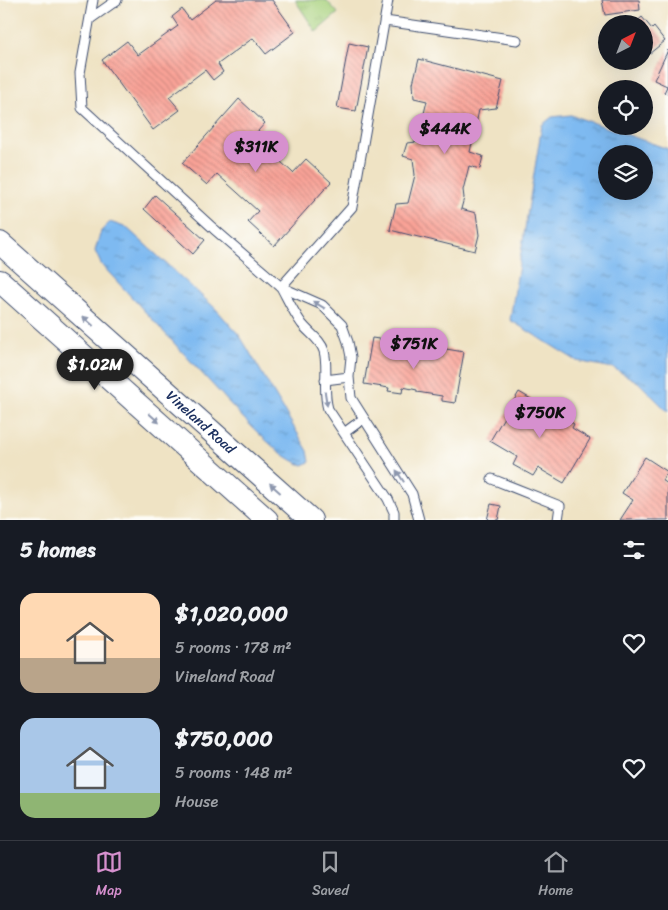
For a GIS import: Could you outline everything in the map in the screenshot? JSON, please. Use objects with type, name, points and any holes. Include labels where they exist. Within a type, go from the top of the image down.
[{"type":"street","name":"Vineland Road","points":[[0,243],[311,520]]},
{"type":"street","name":"Vineland Road","points":[[0,281],[267,520]]},
{"type":"lane","points":[[93,0],[80,73],[82,108],[214,229],[281,287],[322,305],[342,325],[351,357],[351,398],[363,420],[412,494],[419,520]]},
{"type":"lane","points":[[90,19],[117,0]]},
{"type":"lane","points":[[281,287],[352,207],[388,0]]},
{"type":"lane","points":[[385,21],[516,40]]},
{"type":"lane","points":[[281,287],[303,326],[319,342],[324,350],[324,397],[328,409],[388,499],[394,512],[394,520]]},
{"type":"lane","points":[[325,380],[350,377]]},
{"type":"lane","points":[[344,433],[363,420]]},
{"type":"lane","points":[[492,479],[560,506],[558,520]]},
{"type":"green space","points":[[295,0],[326,0],[338,13],[316,32]]},
{"type":"water","points":[[571,115],[598,124],[598,135],[628,135],[668,149],[668,412],[638,382],[613,368],[577,361],[510,320],[542,125],[552,117]]},
{"type":"water","points":[[110,222],[127,228],[215,308],[240,336],[308,451],[310,462],[303,465],[292,460],[267,441],[241,416],[101,264],[95,251],[101,231]]},
{"type":"building","points":[[216,0],[272,0],[295,32],[266,54],[253,38],[218,64],[223,72],[213,80],[205,70],[169,97],[180,110],[153,130],[102,60],[127,41],[138,55],[178,26],[172,17],[182,9],[190,20]]},
{"type":"building","points":[[602,0],[639,0],[640,10],[605,15]]},
{"type":"building","points":[[654,27],[665,41],[653,51]]},
{"type":"building","points":[[349,43],[368,47],[356,111],[337,108]]},
{"type":"building","points":[[668,50],[668,94],[664,93],[667,86],[654,80]]},
{"type":"building","points":[[419,59],[503,81],[496,108],[479,110],[470,152],[483,156],[480,169],[469,166],[463,190],[464,198],[461,209],[476,213],[479,235],[475,251],[390,230],[396,204],[408,203],[415,175],[413,159],[403,156],[407,143],[417,142],[427,101],[414,98],[413,83]]},
{"type":"building","points":[[239,99],[265,123],[251,139],[278,163],[280,161],[293,173],[306,159],[331,182],[274,246],[248,222],[258,211],[217,174],[207,185],[182,163]]},
{"type":"building","points":[[155,195],[205,240],[193,254],[144,209]]},
{"type":"building","points":[[372,338],[400,342],[399,349],[433,355],[434,347],[464,352],[455,403],[442,401],[442,396],[417,392],[417,390],[403,387],[402,393],[388,391],[389,388],[364,384]]},
{"type":"building","points":[[519,392],[574,424],[572,428],[590,439],[564,483],[538,468],[533,476],[513,465],[517,457],[490,441]]},
{"type":"building","points":[[645,457],[668,472],[662,480],[668,484],[668,520],[620,520],[633,500],[622,493]]},
{"type":"building","points":[[491,504],[501,506],[498,520],[487,520]]}]
